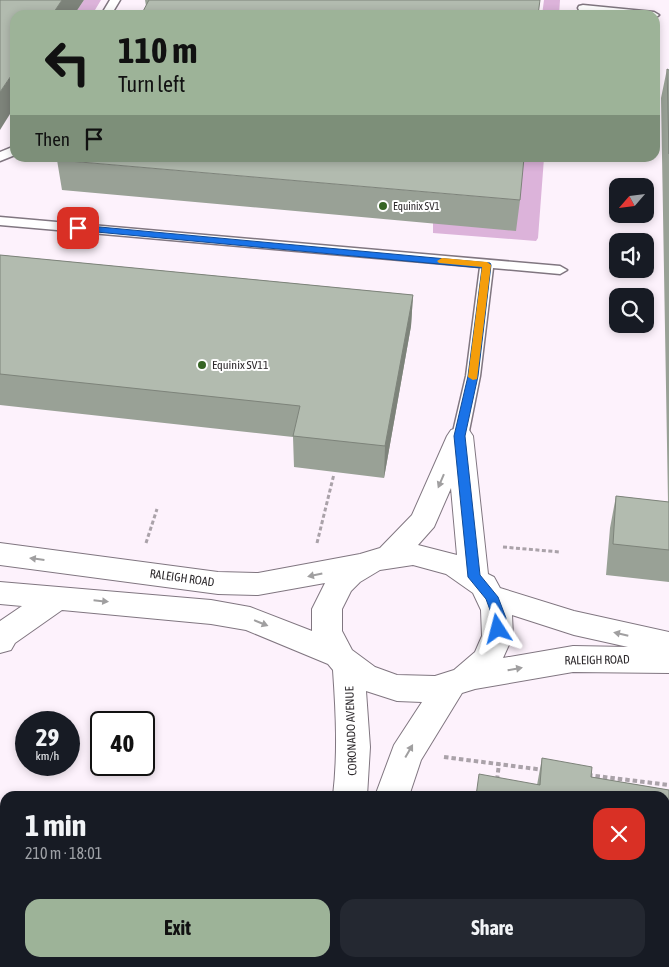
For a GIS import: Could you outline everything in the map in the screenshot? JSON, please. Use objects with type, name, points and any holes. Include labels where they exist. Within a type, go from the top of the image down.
[{"type":"street","points":[[343,660],[328,635],[326,614],[332,595],[344,578],[376,560],[424,520],[460,436]]},
{"type":"street","points":[[0,592],[211,612],[250,619],[343,660],[362,675],[383,685],[399,688],[431,689],[458,681],[486,661],[498,640],[499,618],[483,587],[460,436]]},
{"type":"street","name":"RALEIGH ROAD","points":[[0,554],[218,583],[258,584],[376,560]]},
{"type":"street","points":[[376,560],[413,554],[435,557],[456,565],[483,587]]},
{"type":"street","name":"RALEIGH ROAD","points":[[483,587],[574,623],[669,644]]},
{"type":"street","points":[[0,640],[4,634],[59,597]]},
{"type":"street","name":"RALEIGH ROAD","points":[[458,681],[573,659],[669,660]]},
{"type":"street","name":"CORONADO AVENUE","points":[[343,660],[354,748],[351,791]]},
{"type":"street","points":[[394,791],[406,755],[458,681]]},
{"type":"lane","points":[[583,8],[604,10]]},
{"type":"lane","points":[[0,221],[560,270]]},
{"type":"lane","points":[[460,436],[473,376],[487,265]]},
{"type":"path","points":[[316,546],[334,474]]},
{"type":"path","points":[[146,544],[157,509]]},
{"type":"path","points":[[500,546],[560,552]]},
{"type":"path","points":[[443,757],[546,770]]},
{"type":"path","points":[[497,780],[499,764]]},
{"type":"path","points":[[584,774],[669,785]]},
{"type":"shaded area","points":[[84,0],[101,0],[95,10],[77,10]]},
{"type":"shaded area","points":[[544,0],[560,0],[559,10],[543,10]]},
{"type":"shaded area","points":[[518,162],[544,162],[538,238],[536,241],[433,233],[433,223]]},
{"type":"building","points":[[0,0],[62,0],[55,10],[10,10],[10,77],[0,92]]},
{"type":"building","points":[[149,0],[540,0],[539,10],[144,10]]},
{"type":"building","points":[[667,69],[669,70],[669,154]]},
{"type":"building","points":[[80,162],[524,162],[520,200]]},
{"type":"building","name":"Equinix SV11","points":[[0,255],[413,295],[385,446],[293,436],[300,406],[0,374]]},
{"type":"building","points":[[616,496],[669,502],[669,550],[613,544]]},
{"type":"building","points":[[542,758],[592,767],[591,777],[669,791],[477,791],[479,774],[540,785]]},
{"type":"slow traffic","points":[[442,261],[487,265],[473,377]]},
{"type":"place","name":"Equinix SV1","points":[[383,206]]},
{"type":"place","name":"Equinix SV11","points":[[202,365]]},
{"type":"route","points":[[78,228],[487,265],[473,376],[460,436],[474,577],[492,597],[499,618],[498,629]]}]
